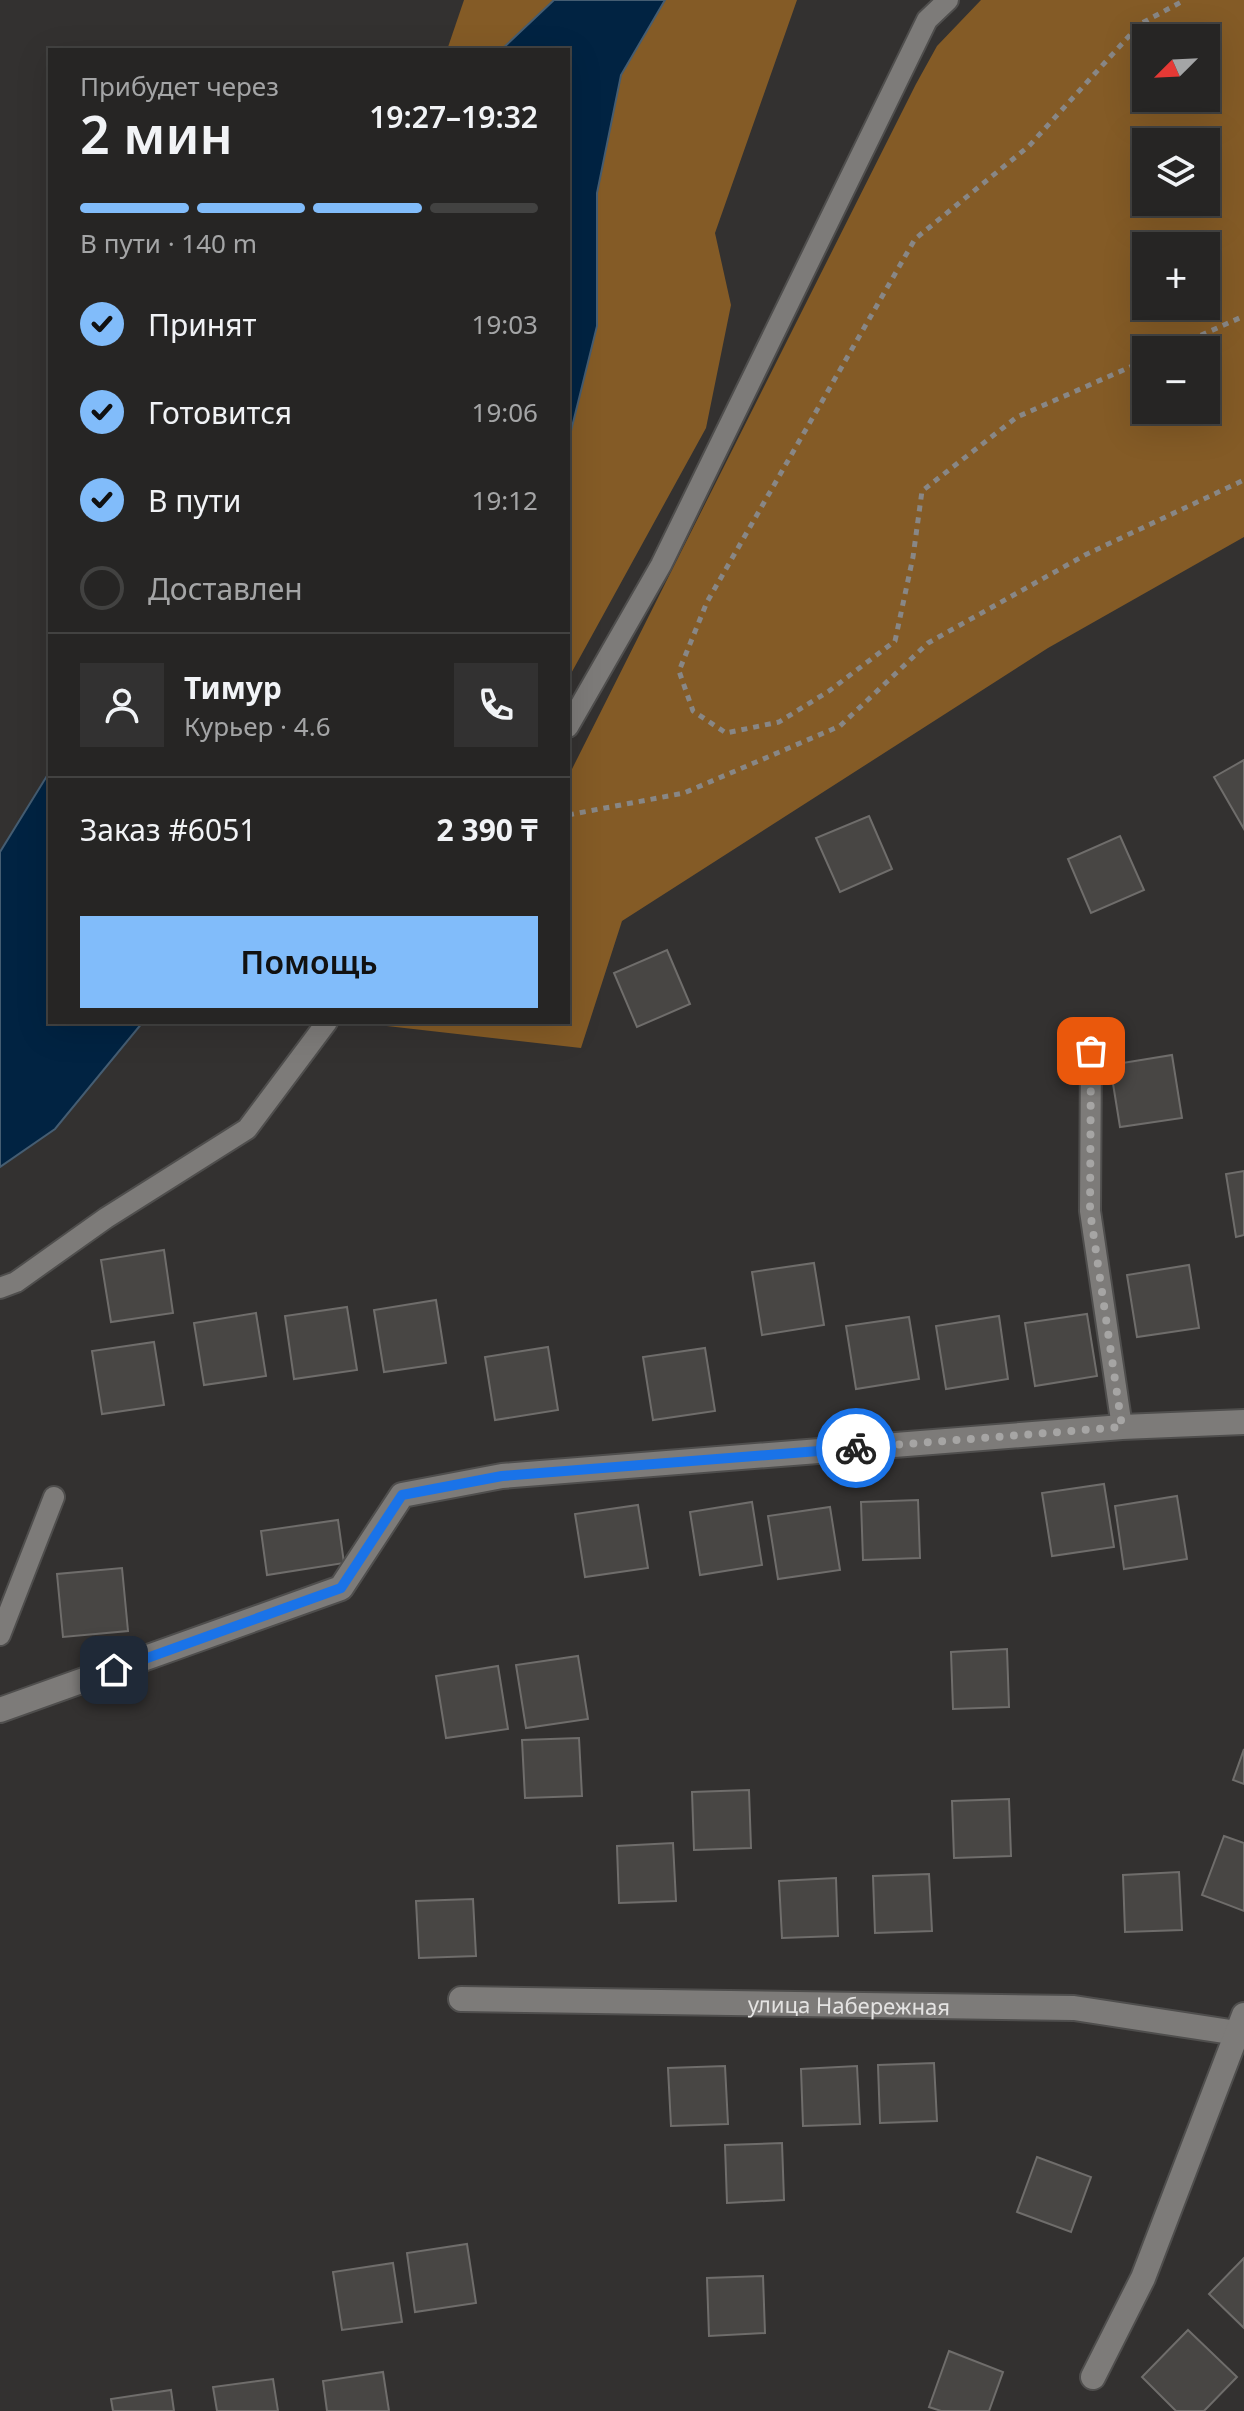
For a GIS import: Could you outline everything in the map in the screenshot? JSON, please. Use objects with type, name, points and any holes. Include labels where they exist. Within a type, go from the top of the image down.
[{"type":"street","points":[[0,1710],[341,1588],[402,1495],[502,1476],[1122,1427],[1244,1422]]},
{"type":"street","name":"улица Набережная","points":[[461,1999],[1074,2008],[1240,2024],[1143,2278],[1093,2377]]},
{"type":"lane","points":[[570,724],[661,565],[927,20],[948,0]]},
{"type":"lane","points":[[0,1288],[16,1282],[106,1218],[247,1129],[326,1024]]},
{"type":"lane","points":[[1091,1051],[1090,1211],[1122,1427]]},
{"type":"lane","points":[[0,1635],[54,1497]]},
{"type":"path","points":[[1132,366],[1017,417],[922,491],[913,557],[895,641],[829,691],[779,722],[726,733],[693,711],[679,671],[707,602],[915,239],[1029,146],[1140,24],[1185,0]]},
{"type":"path","points":[[1199,336],[1244,316]]},
{"type":"path","points":[[570,815],[684,793],[840,726],[928,643],[1085,555],[1244,480]]},
{"type":"shaded area","points":[[464,0],[554,0],[503,48],[448,48]]},
{"type":"shaded area","points":[[665,0],[797,0],[715,233],[731,305],[706,428],[570,675],[570,435],[597,326],[597,193],[621,75]]},
{"type":"shaded area","points":[[981,0],[1244,0],[1244,537],[1048,648],[622,921],[581,1048],[378,1025],[570,1024],[570,773],[937,46]]},
{"type":"water","points":[[554,0],[665,0],[621,75],[597,193],[597,326],[570,435],[570,48],[503,48]]},
{"type":"water","points":[[48,774],[48,1024],[141,1024],[55,1129],[0,1167],[0,852]]},
{"type":"building","points":[[1244,760],[1244,829],[1214,777]]},
{"type":"building","points":[[869,816],[892,869],[840,892],[816,838]]},
{"type":"building","points":[[1120,836],[1144,890],[1091,913],[1068,859]]},
{"type":"building","points":[[667,950],[690,1004],[637,1027],[614,973]]},
{"type":"building","points":[[1172,1055],[1182,1118],[1120,1127],[1110,1065]]},
{"type":"building","points":[[1244,1171],[1244,1235],[1236,1237],[1226,1174]]},
{"type":"building","points":[[164,1250],[173,1313],[111,1322],[101,1260]]},
{"type":"building","points":[[814,1263],[824,1325],[762,1335],[752,1272]]},
{"type":"building","points":[[1189,1265],[1199,1328],[1137,1337],[1127,1275]]},
{"type":"building","points":[[436,1300],[446,1363],[384,1372],[374,1310]]},
{"type":"building","points":[[347,1307],[357,1370],[294,1379],[285,1316]]},
{"type":"building","points":[[256,1313],[266,1376],[204,1385],[194,1323]]},
{"type":"building","points":[[1087,1314],[1097,1376],[1035,1386],[1025,1323]]},
{"type":"building","points":[[999,1316],[1008,1379],[946,1389],[936,1326]]},
{"type":"building","points":[[909,1317],[919,1379],[856,1389],[846,1326]]},
{"type":"building","points":[[154,1342],[164,1405],[102,1414],[92,1351]]},
{"type":"building","points":[[548,1347],[558,1410],[495,1420],[485,1357]]},
{"type":"building","points":[[705,1348],[715,1411],[653,1420],[643,1357]]},
{"type":"building","points":[[1104,1484],[1114,1547],[1052,1556],[1042,1493]]},
{"type":"building","points":[[1177,1496],[1187,1559],[1124,1569],[1115,1506]]},
{"type":"building","points":[[918,1500],[920,1558],[863,1560],[861,1502]]},
{"type":"building","points":[[752,1502],[762,1565],[700,1575],[690,1512]]},
{"type":"building","points":[[638,1505],[648,1568],[585,1577],[575,1514]]},
{"type":"building","points":[[830,1507],[840,1570],[778,1579],[768,1516]]},
{"type":"building","points":[[338,1520],[344,1563],[267,1575],[261,1531]]},
{"type":"building","points":[[122,1568],[128,1631],[63,1637],[57,1574]]},
{"type":"building","points":[[1007,1649],[1009,1707],[953,1709],[951,1652]]},
{"type":"building","points":[[578,1656],[588,1719],[526,1728],[516,1665]]},
{"type":"building","points":[[498,1666],[508,1729],[446,1738],[436,1676]]},
{"type":"building","points":[[579,1738],[582,1796],[525,1798],[522,1740]]},
{"type":"building","points":[[1244,1749],[1244,1784],[1233,1780]]},
{"type":"building","points":[[749,1790],[751,1848],[694,1850],[692,1792]]},
{"type":"building","points":[[1009,1799],[1011,1856],[954,1858],[952,1801]]},
{"type":"building","points":[[1224,1836],[1244,1843],[1244,1911],[1202,1895]]},
{"type":"building","points":[[673,1843],[676,1901],[619,1903],[617,1846]]},
{"type":"building","points":[[1179,1872],[1182,1930],[1125,1932],[1123,1875]]},
{"type":"building","points":[[929,1874],[932,1931],[875,1933],[873,1876]]},
{"type":"building","points":[[836,1878],[838,1936],[782,1938],[779,1881]]},
{"type":"building","points":[[473,1899],[476,1956],[419,1958],[416,1901]]},
{"type":"building","points":[[934,2063],[937,2121],[880,2123],[878,2065]]},
{"type":"building","points":[[725,2066],[728,2124],[671,2126],[668,2068]]},
{"type":"building","points":[[857,2066],[860,2124],[803,2126],[801,2069]]},
{"type":"building","points":[[782,2143],[784,2200],[727,2203],[725,2145]]},
{"type":"building","points":[[1037,2157],[1091,2177],[1071,2232],[1017,2212]]},
{"type":"building","points":[[467,2244],[476,2303],[415,2312],[407,2253]]},
{"type":"building","points":[[1244,2258],[1244,2328],[1209,2294]]},
{"type":"building","points":[[393,2263],[402,2322],[342,2330],[333,2272]]},
{"type":"building","points":[[763,2276],[765,2333],[709,2336],[707,2278]]},
{"type":"building","points":[[1188,2330],[1237,2377],[1204,2411],[1176,2411],[1142,2377]]},
{"type":"building","points":[[949,2351],[1003,2372],[989,2411],[941,2411],[929,2407]]},
{"type":"building","points":[[383,2372],[389,2411],[327,2411],[323,2381]]},
{"type":"building","points":[[273,2379],[278,2411],[217,2411],[213,2387]]},
{"type":"building","points":[[171,2390],[174,2411],[113,2411],[111,2399]]},
{"type":"way so far","points":[[856,1448],[1122,1427],[1090,1211],[1091,1051]]},
{"type":"route","points":[[114,1670],[341,1588],[402,1495],[502,1476],[856,1448]]}]
